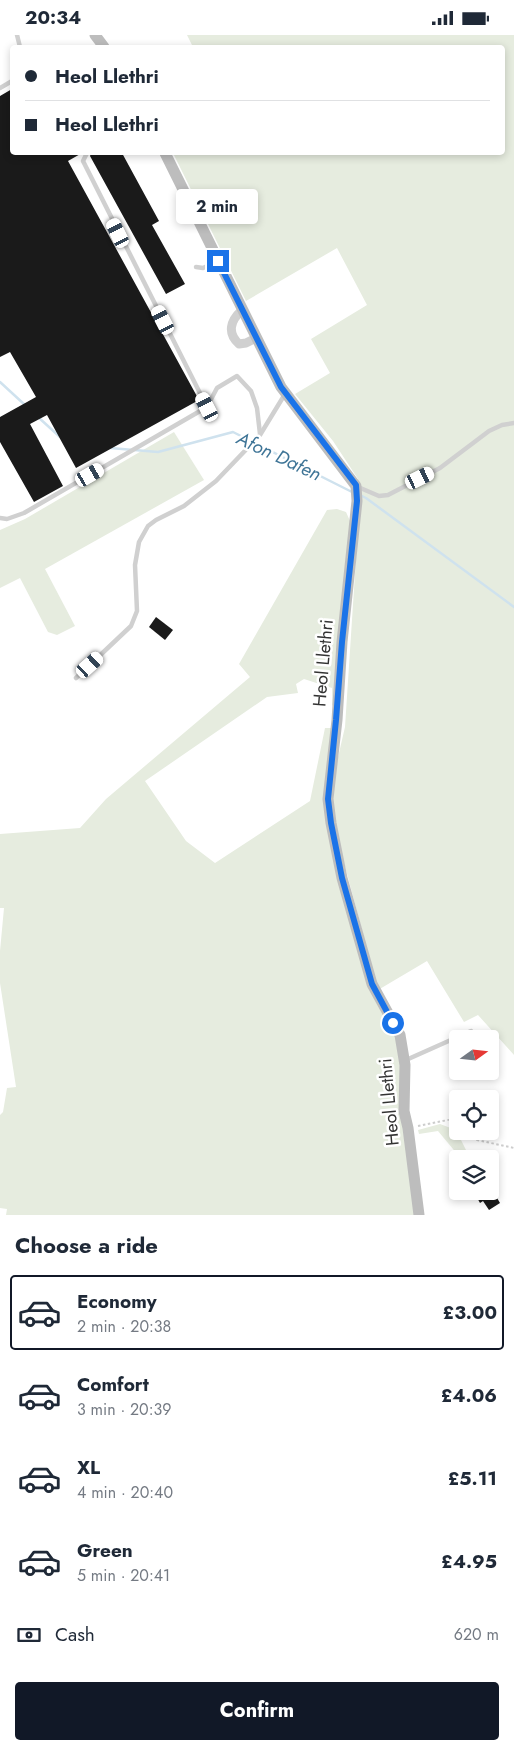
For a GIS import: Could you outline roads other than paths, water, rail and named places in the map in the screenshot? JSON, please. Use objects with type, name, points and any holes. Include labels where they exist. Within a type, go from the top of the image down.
[{"type":"street","points":[[166,155],[256,338],[286,393],[356,485]]},
{"type":"street","points":[[242,310],[233,321],[230,330],[233,338],[239,344],[256,338]]},
{"type":"street","name":"Heol Llethri","points":[[356,485],[357,501],[328,799],[342,878],[372,984],[400,1035],[404,1061],[404,1111],[408,1128],[419,1215]]},
{"type":"lane","points":[[86,155],[83,161],[207,407]]},
{"type":"lane","points":[[196,267],[203,268],[218,261]]},
{"type":"lane","points":[[0,518],[7,519],[24,513],[207,407],[217,387],[237,376],[251,391],[258,408],[260,435]]},
{"type":"lane","points":[[76,677],[131,626],[137,611],[135,565],[139,542],[148,526],[184,506],[216,481],[260,435],[286,393]]},
{"type":"lane","points":[[356,485],[379,496],[388,495],[440,468],[489,431],[502,425],[514,423]]},
{"type":"lane","points":[[404,1061],[449,1041]]},
{"type":"waterway","name":"Afon Dafen","points":[[0,382],[25,405]]},
{"type":"waterway","name":"Afon Dafen","points":[[38,417],[60,437]]},
{"type":"waterway","name":"Afon Dafen","points":[[110,448],[158,452],[233,432],[352,492]]},
{"type":"waterway","name":"Afon Dafen","points":[[360,495],[514,607]]}]
